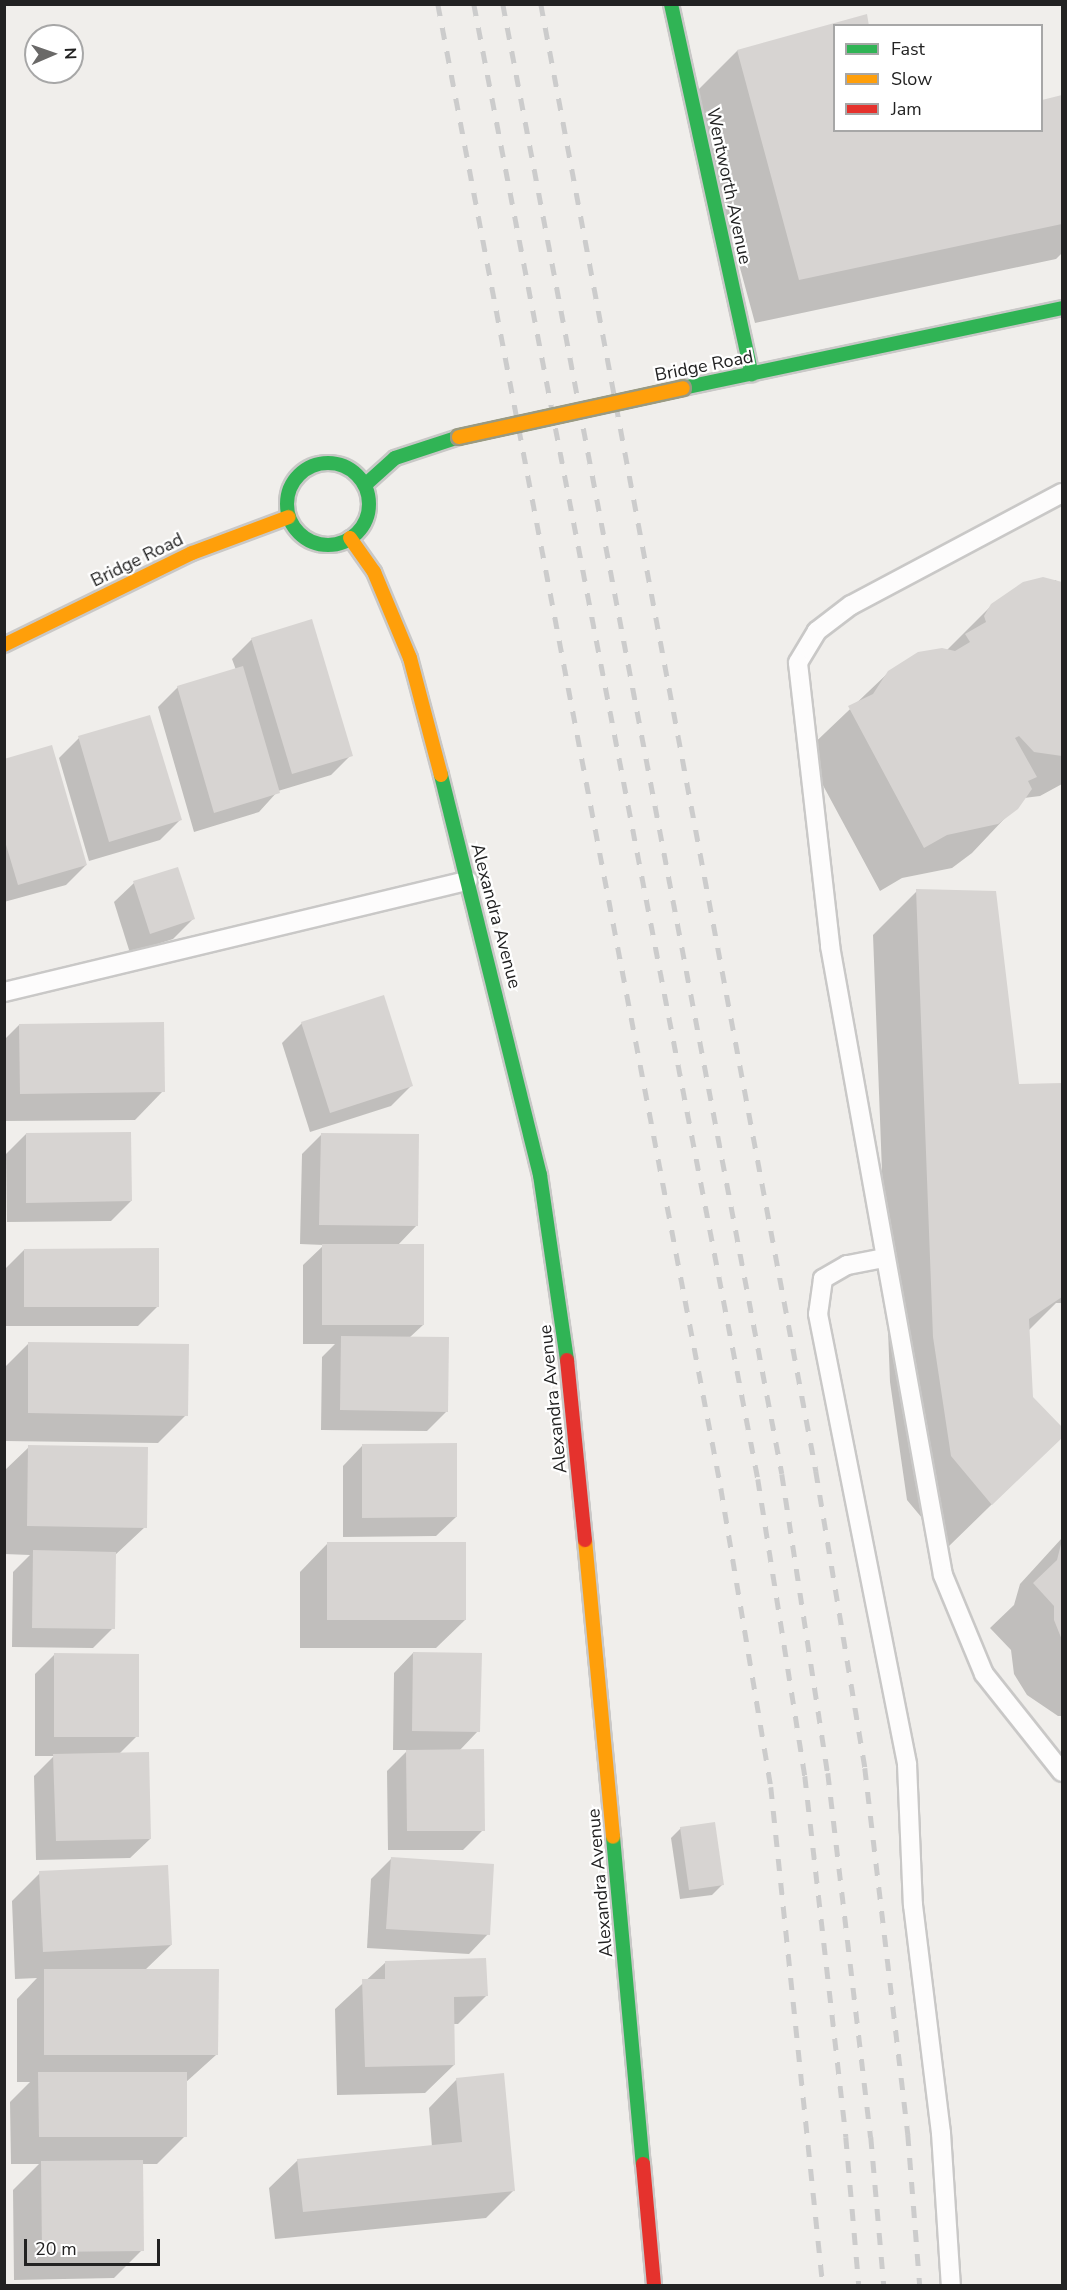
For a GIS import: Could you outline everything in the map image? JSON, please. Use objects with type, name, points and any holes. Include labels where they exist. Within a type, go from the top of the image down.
[{"type":"street","name":"Wentworth Avenue","points":[[671,4],[752,374]]},
{"type":"street","name":"Bridge Road","points":[[364,485],[395,458],[459,437],[1062,308]]},
{"type":"street","points":[[318,463],[345,466],[364,485],[368,509],[359,531],[339,544],[314,543],[303,537],[289,517],[287,504],[292,484],[306,469],[318,463]]},
{"type":"street","name":"Bridge Road","points":[[4,645],[192,553],[289,517]]},
{"type":"street","name":"Alexandra Avenue","points":[[350,538],[374,572],[410,658],[468,881],[537,1164],[560,1290],[654,2286]]},
{"type":"lane","points":[[1062,493],[851,605],[817,631],[798,663],[830,946],[884,1258],[943,1575],[984,1674],[1062,1772]]},
{"type":"lane","points":[[4,992],[468,881]]},
{"type":"lane","points":[[884,1258],[847,1265],[823,1279],[818,1314],[907,1764],[913,1905],[941,2133],[951,2286]]},
{"type":"building","points":[[867,14],[869,24],[833,24],[833,132],[1043,132],[1043,100],[1062,95],[1062,224],[799,280],[737,50]]},
{"type":"building","points":[[1043,577],[1062,582],[1062,756],[1034,752],[1019,736],[1015,738],[1037,777],[1028,781],[1032,789],[1018,809],[998,824],[947,835],[924,848],[848,706],[873,694],[888,671],[918,652],[942,648],[955,651],[970,642],[965,634],[986,622],[984,616],[991,604],[1023,582]]},
{"type":"building","points":[[312,619],[353,756],[292,774],[251,638]]},
{"type":"building","points":[[243,666],[280,793],[214,813],[177,686]]},
{"type":"building","points":[[150,715],[182,820],[109,842],[78,736]]},
{"type":"building","points":[[52,745],[87,865],[18,885],[4,838],[4,759]]},
{"type":"building","points":[[178,867],[195,919],[150,934],[133,881]]},
{"type":"building","points":[[916,889],[996,891],[1019,1084],[1062,1083],[1062,1297],[1029,1319],[1033,1397],[1062,1427],[1062,1438],[992,1505],[951,1456],[933,1337]]},
{"type":"building","points":[[384,995],[413,1086],[330,1113],[301,1022]]},
{"type":"building","points":[[164,1022],[165,1092],[20,1094],[19,1024]]},
{"type":"building","points":[[131,1132],[132,1201],[26,1203],[26,1133]]},
{"type":"building","points":[[321,1133],[419,1134],[418,1226],[319,1225]]},
{"type":"building","points":[[322,1244],[424,1244],[424,1325],[322,1325]]},
{"type":"building","points":[[159,1248],[159,1307],[24,1307],[24,1249]]},
{"type":"building","points":[[341,1336],[449,1337],[448,1412],[340,1410]]},
{"type":"building","points":[[28,1342],[189,1344],[188,1416],[28,1413]]},
{"type":"building","points":[[457,1443],[457,1517],[362,1518],[362,1444]]},
{"type":"building","points":[[28,1445],[148,1447],[147,1528],[27,1526]]},
{"type":"building","points":[[1062,1540],[1062,1640],[1054,1620],[1054,1606],[1033,1583],[1057,1560]]},
{"type":"building","points":[[327,1542],[466,1542],[466,1620],[327,1620]]},
{"type":"building","points":[[33,1550],[116,1552],[115,1629],[32,1628]]},
{"type":"building","points":[[413,1652],[482,1653],[480,1732],[412,1731]]},
{"type":"building","points":[[54,1653],[139,1654],[139,1737],[54,1737]]},
{"type":"building","points":[[484,1749],[485,1831],[407,1831],[406,1750]]},
{"type":"building","points":[[149,1752],[151,1839],[56,1841],[53,1754]]},
{"type":"building","points":[[715,1822],[724,1885],[689,1890],[680,1827]]},
{"type":"building","points":[[391,1857],[494,1864],[490,1935],[386,1929]]},
{"type":"building","points":[[168,1865],[172,1945],[43,1952],[39,1871]]},
{"type":"building","points":[[486,1958],[488,1996],[454,1997],[455,2065],[365,2067],[362,1979],[385,1979],[385,1961]]},
{"type":"building","points":[[44,1969],[219,1969],[218,2055],[44,2055]]},
{"type":"building","points":[[38,2072],[187,2072],[187,2137],[39,2137]]},
{"type":"building","points":[[504,2073],[515,2191],[303,2212],[297,2159],[462,2142],[456,2078]]},
{"type":"building","points":[[143,2160],[144,2251],[42,2252],[41,2161]]},
{"type":"railway","points":[[438,4],[721,1488],[771,1787],[823,2286]]},
{"type":"railway","points":[[474,4],[758,1479],[805,1776],[846,2137],[859,2286]]},
{"type":"railway","points":[[503,4],[782,1474],[828,1773],[871,2137],[884,2286]]},
{"type":"railway","points":[[541,4],[816,1471],[865,1768],[908,2134],[920,2286]]},
{"type":"traffic: fast","points":[[671,4],[752,374]]},
{"type":"traffic: fast","points":[[683,388],[1062,308]]},
{"type":"traffic: fast","points":[[365,485],[395,458],[459,437]]},
{"type":"traffic: fast","points":[[328,463],[344,466],[357,475],[366,488],[369,504],[366,520],[357,533],[344,542],[328,545],[312,542],[299,533],[290,520],[287,504],[290,488],[299,475],[312,466],[328,463]]},
{"type":"traffic: fast","points":[[441,775],[540,1175],[567,1360]]},
{"type":"traffic: fast","points":[[613,1837],[643,2164]]},
{"type":"traffic: slow","points":[[459,437],[683,388]]},
{"type":"traffic: slow","points":[[4,645],[192,553],[289,517]]},
{"type":"traffic: slow","points":[[350,538],[374,572],[410,658],[441,775]]},
{"type":"traffic: slow","points":[[585,1540],[613,1837]]},
{"type":"traffic: jam","points":[[567,1360],[585,1540]]},
{"type":"traffic: jam","points":[[643,2164],[654,2286]]}]
